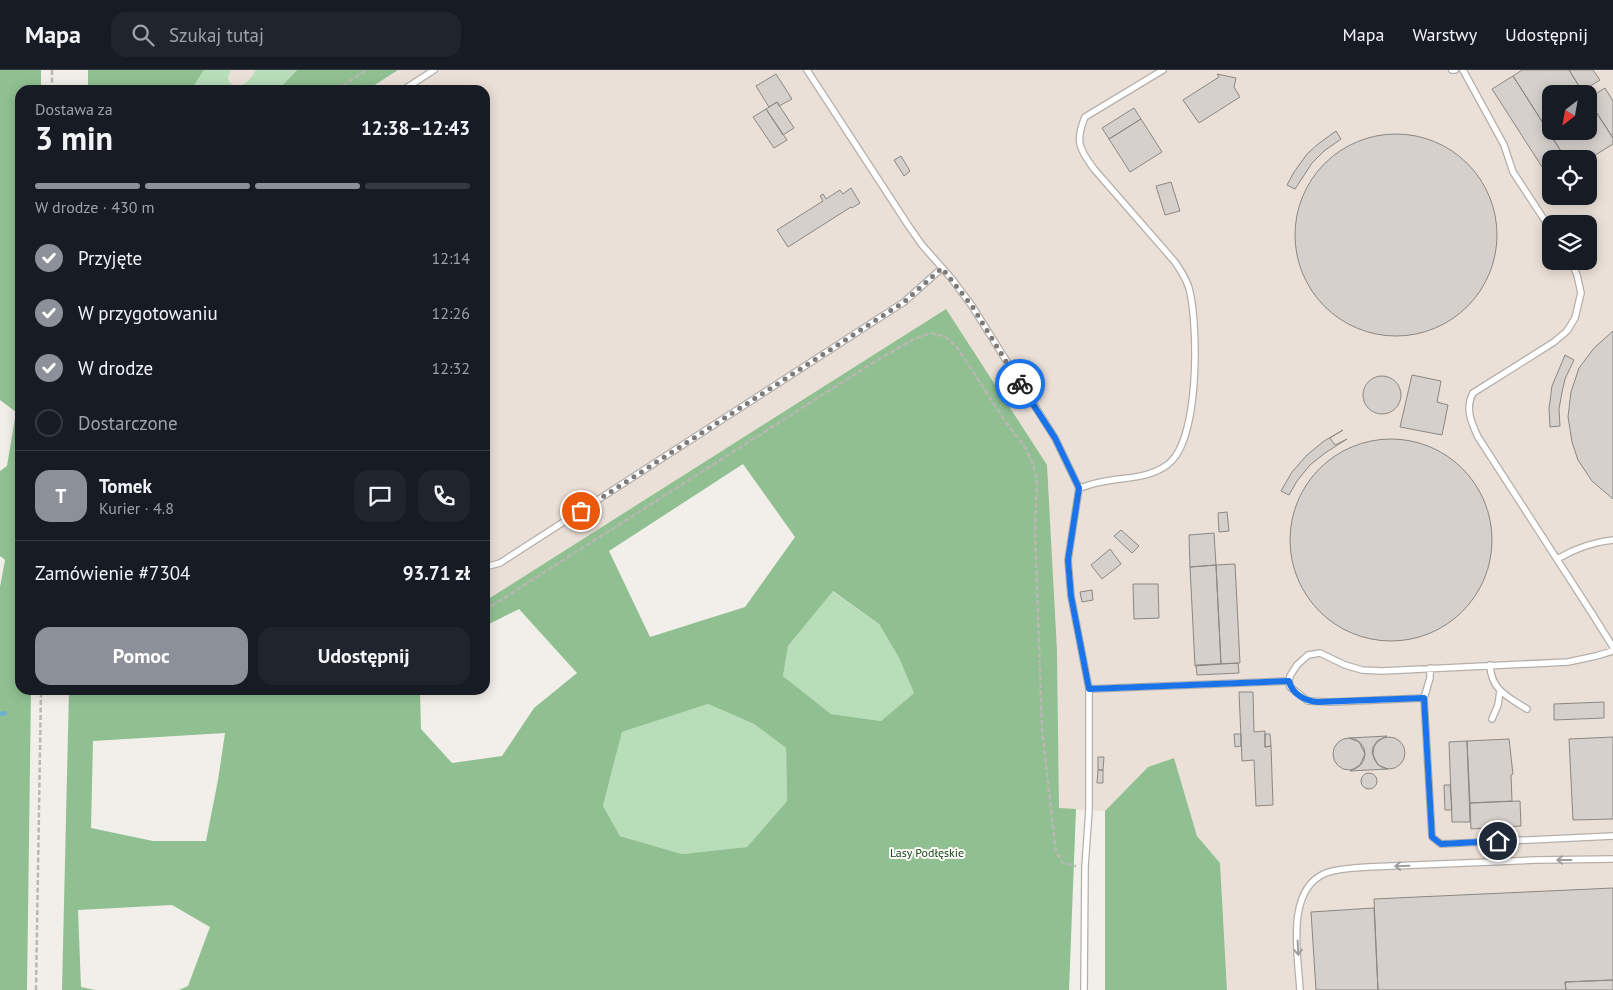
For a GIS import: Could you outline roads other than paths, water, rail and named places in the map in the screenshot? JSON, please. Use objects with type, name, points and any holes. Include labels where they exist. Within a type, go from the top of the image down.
[{"type":"lane","points":[[411,85],[434,70]]},
{"type":"lane","points":[[807,70],[908,225],[972,306],[1055,438],[1079,488],[1068,560],[1071,596],[1089,689],[1089,810],[1085,867],[1084,990]]},
{"type":"lane","points":[[1079,488],[1101,482],[1151,475],[1169,464],[1183,445],[1190,421],[1194,392],[1190,290],[1175,262],[1094,169],[1079,144],[1080,130],[1085,117],[1163,70]]},
{"type":"lane","points":[[1463,70],[1504,145],[1513,172],[1542,216]]},
{"type":"lane","points":[[490,566],[500,563],[904,302],[942,268]]},
{"type":"lane","points":[[1424,698],[1308,701],[1290,686],[1289,681],[1297,665],[1308,655],[1320,653],[1345,666],[1362,670],[1568,662],[1596,656],[1613,649],[1478,437],[1470,418],[1469,401],[1473,393],[1554,342],[1567,331],[1575,318],[1581,293],[1575,270]]},
{"type":"lane","points":[[1557,559],[1575,549],[1594,542],[1613,540]]},
{"type":"lane","points":[[1490,665],[1494,684],[1500,691],[1527,709]]},
{"type":"lane","points":[[1430,668],[1430,678],[1424,698],[1432,837],[1441,844],[1613,836]]},
{"type":"lane","points":[[1089,689],[1289,681]]},
{"type":"lane","points":[[1492,719],[1498,705],[1500,691]]},
{"type":"lane","points":[[1300,990],[1296,920],[1298,907],[1313,881],[1325,873],[1368,867],[1536,860],[1613,859]]},
{"type":"waterway","points":[[0,714],[5,713]]},
{"type":"park label","name":"Lasy Podłęskie","points":[[927,852]]}]
